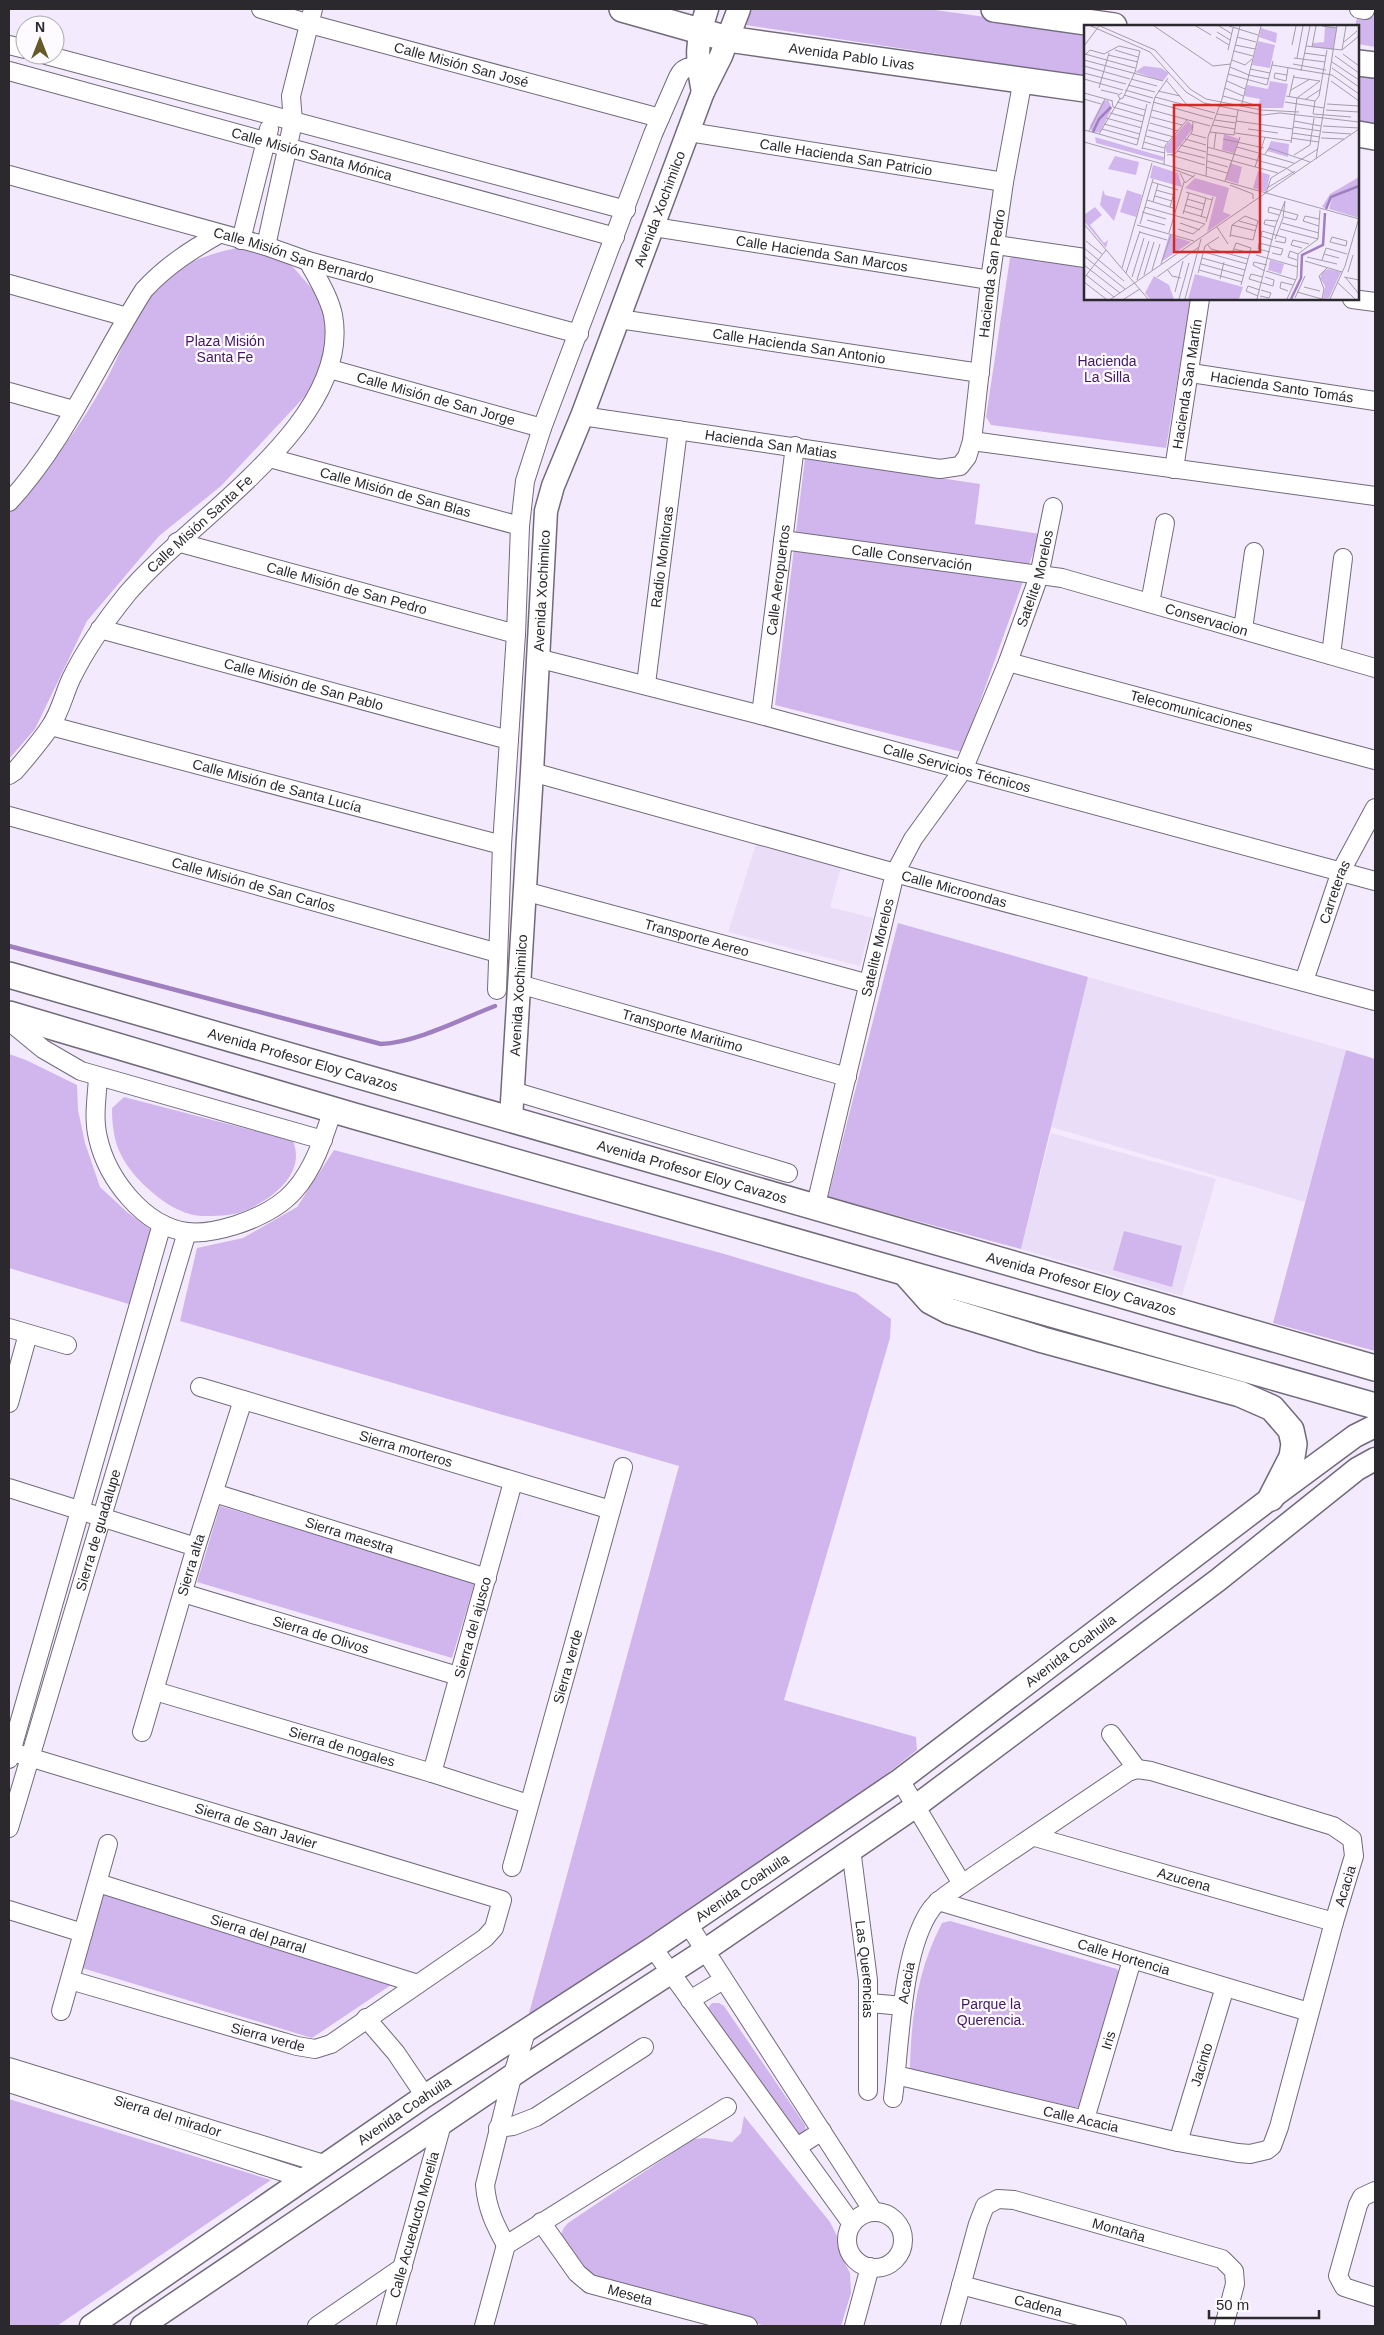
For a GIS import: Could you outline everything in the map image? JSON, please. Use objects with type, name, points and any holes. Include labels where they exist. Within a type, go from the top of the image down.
[{"type":"main road","name":"Avenida Pablo Livas","points":[[622,9],[728,39],[1022,79],[1084,90]]},
{"type":"main road","points":[[994,9],[1069,14],[1110,25]]},
{"type":"main road","points":[[1359,63],[1375,65]]},
{"type":"main road","points":[[1359,134],[1375,137]]},
{"type":"main road","name":"Avenida Profesor Eloy Cavazos","points":[[9,975],[511,1119],[815,1209],[1375,1368]]},
{"type":"main road","points":[[9,1014],[344,1113],[1375,1406]]},
{"type":"main road","points":[[344,1113],[356,1075]]},
{"type":"main road","points":[[503,1157],[511,1119]]},
{"type":"main road","points":[[905,1273],[930,1301],[949,1311],[1043,1340],[1240,1394],[1272,1408],[1291,1430],[1294,1444],[1292,1457],[1265,1502]]},
{"type":"main road","points":[[1192,1380],[1267,1376]]},
{"type":"street","name":"Calle Misión San José","points":[[261,9],[312,16],[660,118]]},
{"type":"street","name":"Avenida Xochimilco","points":[[511,1119],[546,510],[553,486],[654,228],[703,92],[706,69],[696,54],[699,32],[707,9]]},
{"type":"street","points":[[497,990],[502,845],[516,634],[520,526],[525,481],[542,428],[660,118],[680,73],[689,67],[706,69],[728,39],[739,9]]},
{"type":"street","points":[[266,246],[293,122],[291,96],[312,16]]},
{"type":"street","name":"Calle Misión Santa Mónica","points":[[65,60],[626,210]]},
{"type":"street","name":"Calle Misión Santa Mónica","points":[[9,72],[266,140],[615,237]]},
{"type":"street","name":"Hacienda San Pedro","points":[[960,466],[967,457],[972,441],[990,280],[1004,182],[1022,79]]},
{"type":"street","points":[[241,240],[273,116],[291,96]]},
{"type":"street","name":"Calle Hacienda San Patricio","points":[[689,132],[1004,182]]},
{"type":"street","name":"Calle Misión San Bernardo","points":[[9,175],[266,246],[308,261],[578,334]]},
{"type":"street","name":"Calle Hacienda San Marcos","points":[[654,228],[990,280]]},
{"type":"street","points":[[9,502],[34,473],[102,364],[144,290],[160,272],[185,254],[219,234]]},
{"type":"street","points":[[996,245],[1084,258]]},
{"type":"street","name":"Calle Misión Santa Fe","points":[[9,775],[15,771],[51,726],[71,679],[87,648],[149,569],[270,458],[310,409],[330,369],[334,353],[333,315],[327,296],[308,261]]},
{"type":"street","points":[[9,284],[127,317]]},
{"type":"street","name":"Hacienda San Martín","points":[[1174,469],[1200,300]]},
{"type":"street","points":[[1359,300],[1375,302]]},
{"type":"street","name":"Calle Hacienda San Antonio","points":[[619,319],[980,373]]},
{"type":"street","name":"Calle Misión de San Jorge","points":[[330,369],[542,428]]},
{"type":"street","name":"Hacienda Santo Tomás","points":[[1190,373],[1375,401]]},
{"type":"street","points":[[9,392],[73,410]]},
{"type":"street","name":"Hacienda San Matias","points":[[582,416],[795,446],[940,469],[960,466]]},
{"type":"street","name":"Radio Monitoras","points":[[646,684],[678,430]]},
{"type":"street","points":[[972,441],[1375,496]]},
{"type":"street","name":"Calle Aeropuertos","points":[[761,715],[795,446]]},
{"type":"street","name":"Calle Misión de San Blas","points":[[270,458],[520,526]]},
{"type":"street","name":"Satelite Morelos","points":[[815,1209],[895,873],[913,839],[963,770],[1008,662],[1039,576],[1052,507]]},
{"type":"street","points":[[1150,603],[1165,524]]},
{"type":"street","name":"Calle Conservación","points":[[783,540],[1039,576]]},
{"type":"street","name":"Calle Misión de San Pedro","points":[[177,542],[516,634]]},
{"type":"street","points":[[1244,629],[1254,552]]},
{"type":"street","points":[[1331,655],[1343,558]]},
{"type":"street","name":"Conservacion","points":[[1039,576],[1062,578],[1375,668]]},
{"type":"street","name":"Calle Misión de San Pablo","points":[[100,630],[509,740]]},
{"type":"street","name":"Calle Servicios Técnicos","points":[[537,658],[646,684],[1375,881]]},
{"type":"street","name":"Telecomunicaciones","points":[[1008,662],[1375,760]]},
{"type":"street","name":"Calle Misión de Santa Lucía","points":[[51,726],[502,845]]},
{"type":"street","name":"Calle Microondas","points":[[532,772],[895,873],[1375,1001]]},
{"type":"street","name":"Carreteras","points":[[1304,981],[1341,871],[1375,808]]},
{"type":"street","name":"Calle Misión de San Carlos","points":[[9,816],[498,953]]},
{"type":"street","name":"Transporte Aereo","points":[[524,891],[869,984]]},
{"type":"street","name":"Transporte Maritimo","points":[[519,984],[847,1077]]},
{"type":"street","points":[[9,1021],[49,1053],[81,1071],[323,1140]]},
{"type":"street","points":[[98,1077],[96,1120],[104,1159],[130,1197],[162,1224],[187,1232],[205,1232],[225,1228],[262,1214],[282,1202],[295,1190],[323,1140],[344,1113]]},
{"type":"street","points":[[513,1091],[788,1173]]},
{"type":"street","name":"Sierra de guadalupe","points":[[10,1754],[162,1224]]},
{"type":"street","name":"Sierra de guadalupe","points":[[9,1828],[187,1232]]},
{"type":"street","points":[[9,1328],[67,1345]]},
{"type":"street","points":[[9,1402],[28,1334]]},
{"type":"street","name":"Sierra morteros","points":[[200,1387],[611,1510]]},
{"type":"street","name":"Sierra alta","points":[[142,1732],[196,1547],[243,1400]]},
{"type":"street","name":"Avenida Coahuila","points":[[91,2326],[305,2179],[327,2166],[425,2096],[653,1948],[900,1780],[1265,1502],[1355,1436],[1375,1426]]},
{"type":"street","points":[[142,2326],[512,2077],[670,1974],[916,1806],[1218,1580],[1357,1469],[1375,1459]]},
{"type":"street","name":"Sierra verde","points":[[512,1867],[623,1467]]},
{"type":"street","name":"Sierra del ajusco","points":[[432,1773],[513,1482]]},
{"type":"street","points":[[9,1488],[196,1547]]},
{"type":"street","name":"Sierra maestra","points":[[214,1493],[487,1578]]},
{"type":"street","points":[[1265,1502],[1255,1515],[1256,1527],[1268,1531],[1279,1531]]},
{"type":"street","name":"Sierra de Olivos","points":[[183,1593],[458,1676]]},
{"type":"street","name":"Sierra de nogales","points":[[155,1691],[432,1773],[528,1804]]},
{"type":"street","points":[[900,1780],[962,1884],[1035,1837],[1128,1772],[1136,1769],[1111,1734]]},
{"type":"street","name":"Sierra de San Javier","points":[[10,1754],[30,1757],[502,1900]]},
{"type":"street","name":"Acacia","points":[[1136,1769],[1151,1771],[1333,1826],[1352,1838],[1354,1856],[1309,2012],[1279,2127],[1272,2146],[1267,2150]]},
{"type":"street","name":"Azucena","points":[[1035,1837],[1334,1922]]},
{"type":"street","points":[[61,2012],[108,1844]]},
{"type":"street","name":"Las Querencias","points":[[851,1849],[866,1956],[870,2003],[868,2091]]},
{"type":"street","name":"Sierra del parral","points":[[98,1883],[418,1984]]},
{"type":"street","name":"Acacia","points":[[893,2098],[908,1972],[917,1943],[931,1910],[938,1901],[962,1884]]},
{"type":"street","name":"Sierra verde","points":[[70,1980],[315,2049],[330,2044],[486,1938],[494,1928],[502,1900]]},
{"type":"street","name":"Calle Hortencia","points":[[938,1901],[1309,2012]]},
{"type":"street","points":[[9,1910],[83,1933]]},
{"type":"street","points":[[688,1924],[873,2211]]},
{"type":"street","points":[[653,1948],[852,2224]]},
{"type":"street","name":"Iris","points":[[1085,2120],[1132,1960]]},
{"type":"street","points":[[690,2000],[723,1980]]},
{"type":"street","name":"Jacinto","points":[[1178,2142],[1225,1987]]},
{"type":"street","points":[[870,2003],[903,2006]]},
{"type":"street","points":[[366,2018],[396,2053],[425,2096]]},
{"type":"street","points":[[506,2245],[492,2221],[486,2200],[485,2185],[498,2128],[526,2032]]},
{"type":"street","points":[[498,2128],[513,2126],[536,2116],[644,2047]]},
{"type":"street","name":"Sierra del mirador","points":[[9,2067],[327,2166]]},
{"type":"street","name":"Calle Acacia","points":[[896,2075],[1178,2142],[1250,2154],[1267,2150]]},
{"type":"street","name":"Sierra del mirador","points":[[9,2083],[305,2179]]},
{"type":"street","points":[[484,2326],[506,2245],[727,2107]]},
{"type":"street","name":"Calle Acueducto Morelia","points":[[386,2326],[404,2267],[442,2124]]},
{"type":"street","points":[[797,2147],[822,2131]]},
{"type":"street","points":[[1375,2191],[1362,2197],[1358,2205],[1338,2276],[1344,2287],[1375,2297]]},
{"type":"street","name":"Montaña","points":[[961,2285],[985,2206],[998,2198],[1014,2200],[1222,2259],[1234,2270],[1235,2284],[1224,2326]]},
{"type":"street","points":[[873,2211],[886,2213],[896,2220],[903,2231],[904,2244],[899,2256],[890,2264],[878,2268],[870,2267],[854,2259],[848,2248],[847,2236],[852,2224],[861,2215],[873,2211]]},
{"type":"street","name":"Meseta","points":[[542,2222],[577,2273],[590,2284],[748,2326]]},
{"type":"street","points":[[317,2326],[404,2267]]},
{"type":"street","points":[[854,2326],[870,2267]]},
{"type":"street","points":[[950,2326],[961,2285]]},
{"type":"street","name":"Cadena","points":[[961,2285],[1116,2326]]},
{"type":"shaded area","points":[[756,844],[842,864],[830,907],[873,918],[860,966],[728,932]]},
{"type":"shaded area","points":[[1088,977],[1346,1050],[1305,1202],[1051,1127]]},
{"type":"shaded area","points":[[1051,1133],[1216,1179],[1182,1296],[1021,1249]]},
{"type":"green space","points":[[745,9],[928,9],[1084,31],[1084,76],[746,25],[742,17]]},
{"type":"green space","points":[[1359,9],[1375,9],[1375,47],[1359,44],[1359,25],[1355,25]]},
{"type":"green space","points":[[1359,72],[1375,74],[1375,126],[1359,124]]},
{"type":"green space","name":"Plaza Misión Santa Fe","points":[[242,247],[274,254],[293,267],[321,299],[326,324],[326,345],[322,365],[308,393],[221,486],[159,536],[87,621],[35,729],[9,759],[9,511],[50,465],[85,415],[113,368],[146,300],[155,288],[173,272],[191,262]]},
{"type":"green space","name":"Hacienda La Silla","points":[[1019,254],[1084,265],[1084,300],[1191,300],[1166,448],[991,425],[986,417],[1010,258]]},
{"type":"green space","points":[[805,458],[980,484],[975,524],[1040,534],[962,752],[775,705]]},
{"type":"green space","points":[[898,923],[1088,977],[1021,1249],[828,1197]]},
{"type":"green space","points":[[1346,1050],[1375,1059],[1375,1351],[1273,1323]]},
{"type":"green space","points":[[9,1054],[26,1060],[77,1085],[78,1110],[85,1143],[100,1187],[127,1212],[151,1230],[132,1305],[9,1268]]},
{"type":"green space","points":[[124,1097],[293,1141],[296,1153],[295,1165],[283,1186],[252,1207],[222,1216],[203,1216],[186,1213],[169,1205],[141,1182],[133,1174],[122,1157],[113,1130],[112,1108]]},
{"type":"green space","points":[[334,1150],[721,1253],[856,1293],[891,1319],[890,1338],[784,1700],[916,1737],[917,1750],[873,1785],[528,2017],[679,1466],[180,1321],[197,1248],[243,1238],[297,1207]]},
{"type":"green space","points":[[1124,1231],[1182,1246],[1172,1287],[1113,1270]]},
{"type":"green space","points":[[220,1506],[475,1582],[452,1658],[197,1582]]},
{"type":"green space","points":[[103,1891],[394,1983],[312,2038],[82,1968]]},
{"type":"green space","name":"Parque la Querencia.","points":[[950,1921],[1117,1969],[1120,1976],[1081,2107],[912,2071],[910,2067],[912,2029],[917,1993],[934,1940],[942,1923]]},
{"type":"green space","points":[[712,2003],[719,2003],[724,2006],[805,2125],[806,2131],[800,2138],[708,2015],[708,2008]]},
{"type":"green space","points":[[9,2099],[271,2180],[57,2326],[9,2326]]},
{"type":"green space","points":[[744,2116],[830,2222],[840,2242],[840,2254],[850,2273],[851,2293],[841,2326],[766,2326],[592,2278],[580,2267],[561,2236],[563,2229],[568,2223],[693,2139],[706,2138],[732,2142],[741,2133]]},
{"type":"waterway","points":[[9,946],[381,1044],[424,1035],[495,1006]]}]
